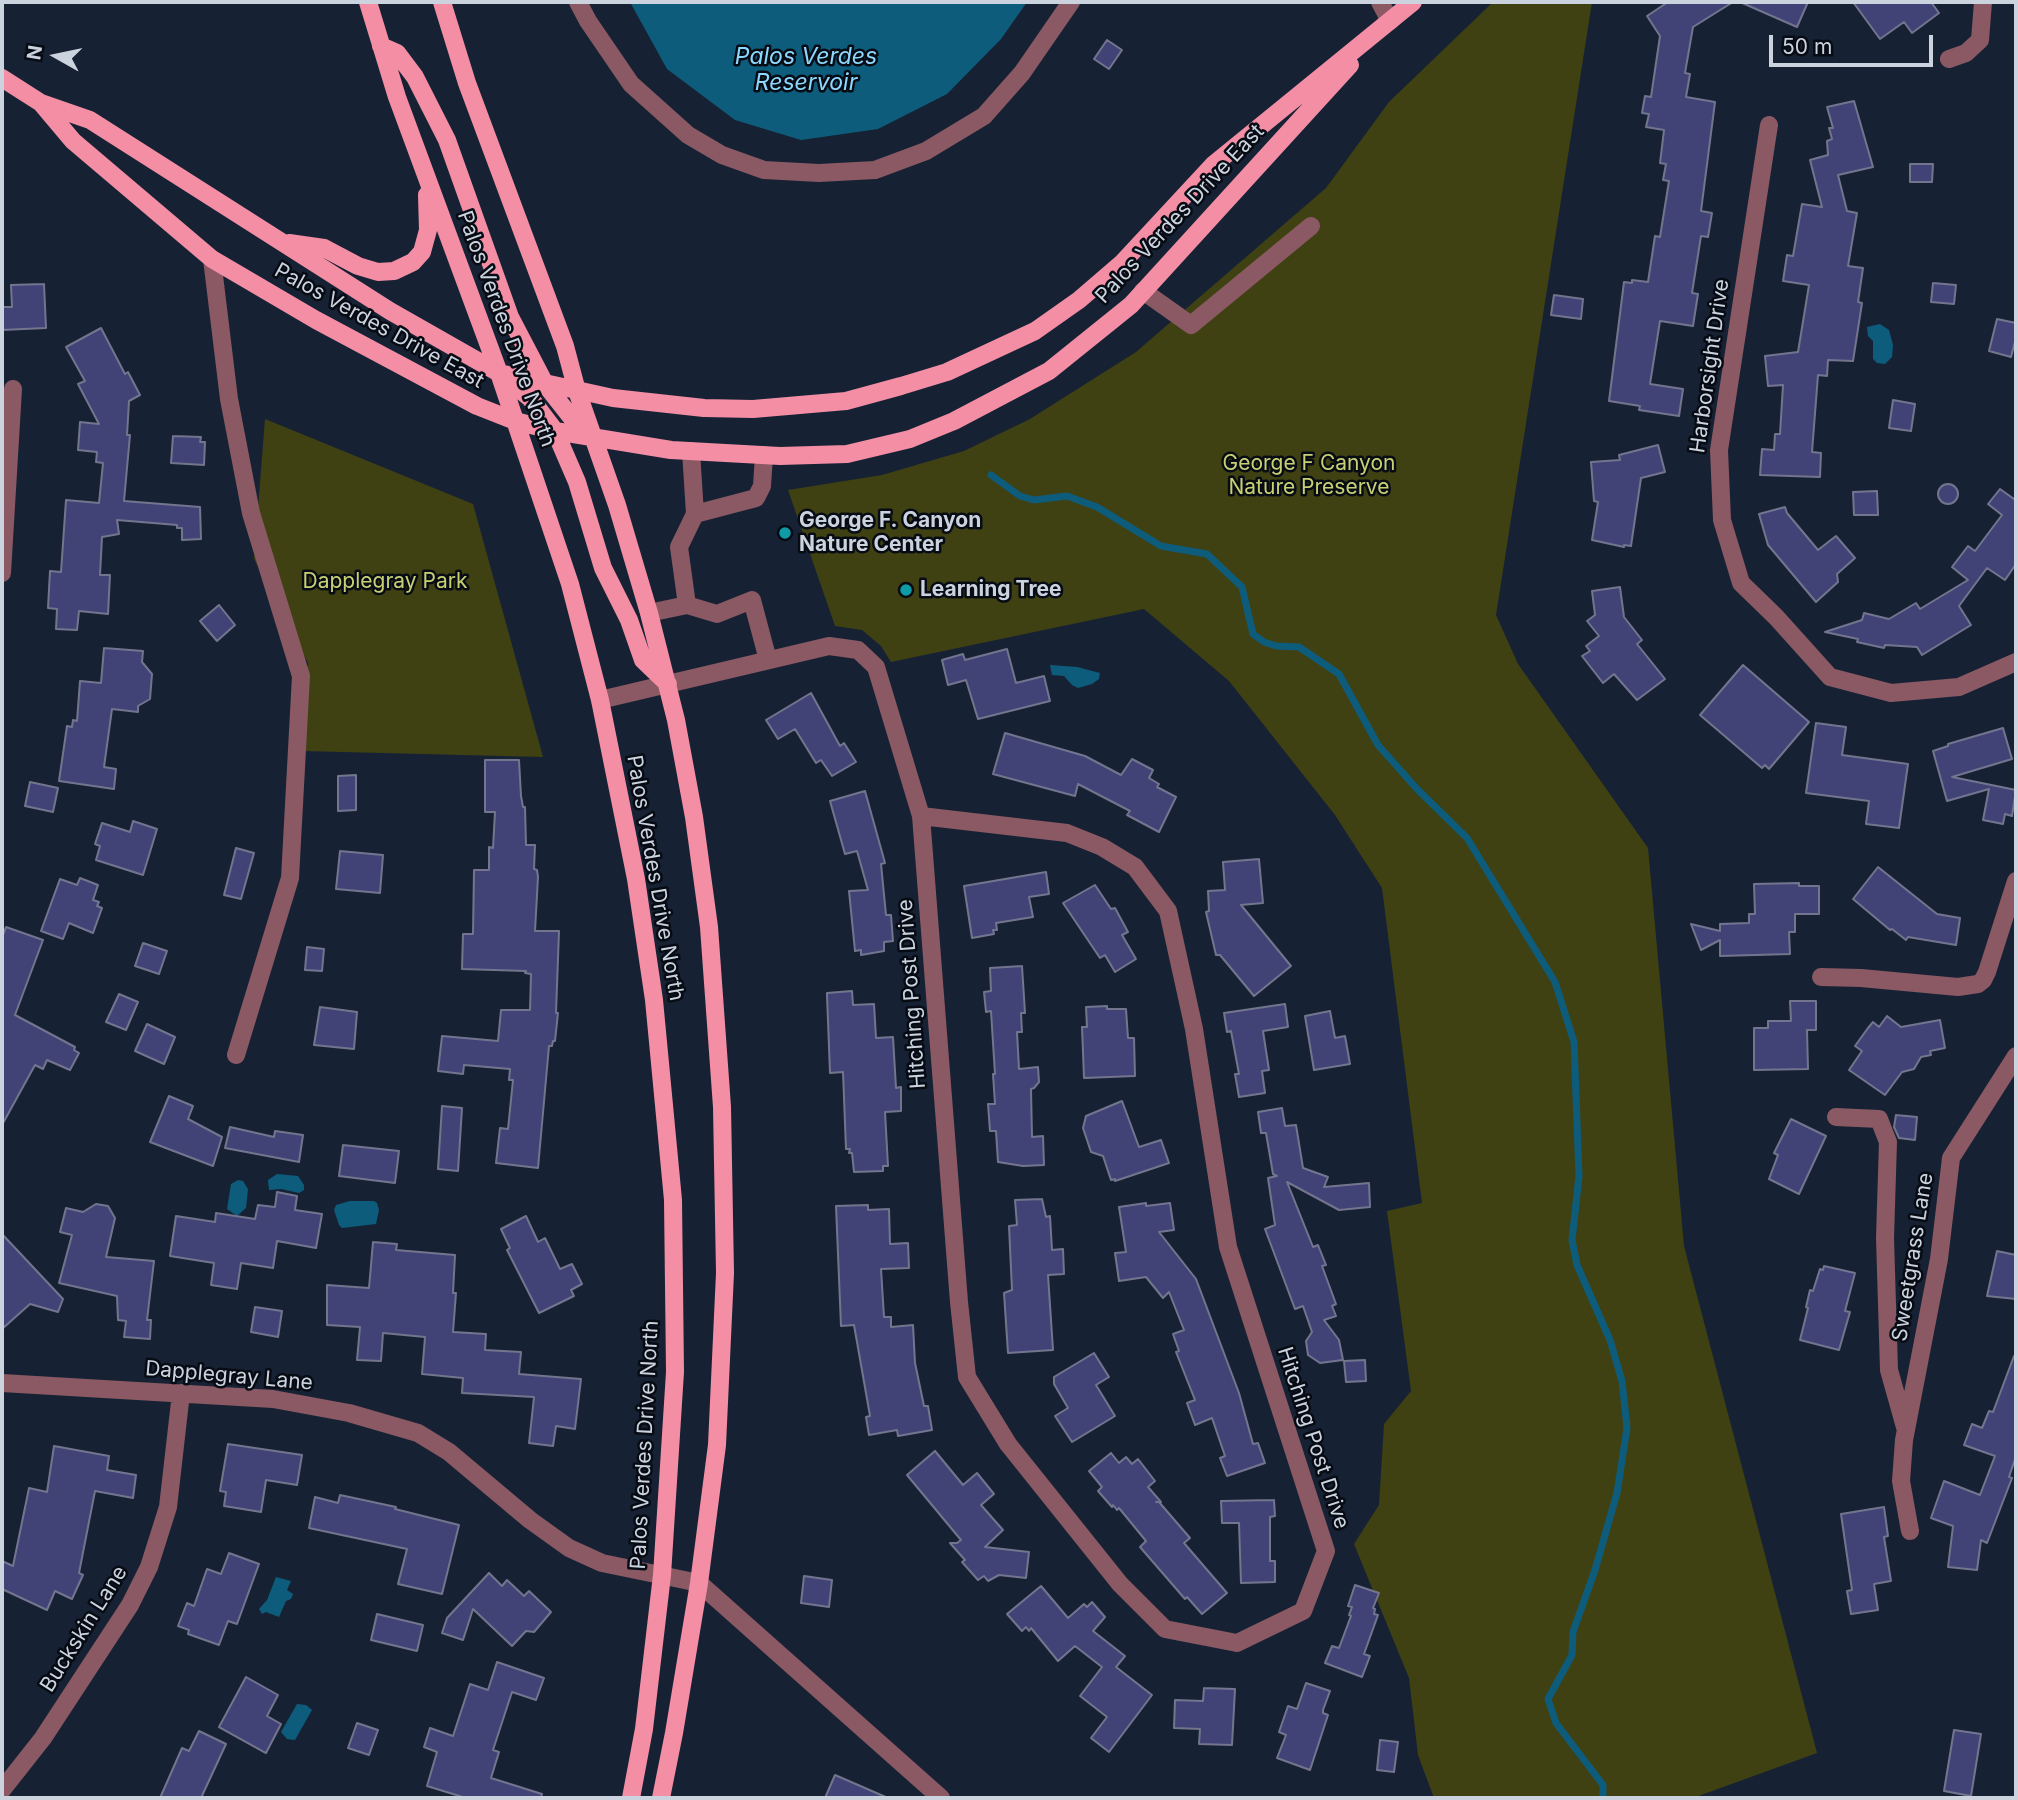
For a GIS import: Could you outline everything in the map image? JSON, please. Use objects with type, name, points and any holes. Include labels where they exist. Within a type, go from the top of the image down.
[{"type":"main road","name":"Palos Verdes Drive North","points":[[369,2],[381,46],[427,181],[499,373],[570,584],[600,700],[636,879],[654,1000],[673,1200],[675,1372],[662,1575],[644,1729],[631,1798]]},
{"type":"main road","name":"Palos Verdes Drive North","points":[[442,2],[467,83],[565,346],[649,613],[668,684],[694,817],[707,914],[722,1107],[725,1273],[718,1432],[699,1583],[661,1798]]},
{"type":"main road","name":"Palos Verdes Drive East","points":[[2,78],[41,103],[90,120],[390,311],[499,373],[613,398],[704,408],[753,410],[846,401],[901,386],[947,372],[1035,331],[1079,300],[1122,263],[1213,165],[1413,2]]},
{"type":"main road","name":"Palos Verdes Drive East","points":[[41,103],[74,141],[212,259],[316,320],[477,406],[515,421],[634,445],[764,455],[847,454],[910,439],[954,421],[1049,371],[1131,305],[1390,21]]},
{"type":"main road","points":[[381,46],[397,53],[415,77],[447,140],[510,317],[544,384],[571,417],[593,438]]},
{"type":"main road","points":[[280,242],[324,248],[378,272],[394,271],[413,262],[422,252],[428,230],[427,181]]},
{"type":"main road","points":[[499,373],[530,398],[555,430],[577,482],[603,568],[629,620],[643,660],[668,684]]},
{"type":"street","points":[[578,2],[631,84],[688,135],[722,155],[764,170],[819,173],[875,170],[926,151],[984,116],[1022,73],[1072,2]]},
{"type":"street","points":[[1380,2],[1390,21]]},
{"type":"street","points":[[1948,59],[1966,53],[1980,40],[1983,2]]},
{"type":"street","name":"Harborsight Drive","points":[[1769,125],[1719,450],[1722,520],[1741,583],[1830,677],[1891,693],[1959,687],[2016,662]]},
{"type":"street","points":[[1143,292],[1191,325],[1311,226]]},
{"type":"street","points":[[212,259],[229,399],[251,513],[301,676],[290,878],[236,1055]]},
{"type":"street","points":[[2,573],[13,388]]},
{"type":"street","points":[[687,605],[679,547],[695,514],[691,451]]},
{"type":"street","points":[[695,514],[756,498],[762,486],[764,455]]},
{"type":"street","points":[[649,613],[687,605],[717,614],[752,600],[768,660]]},
{"type":"street","name":"Hitching Post Drive","points":[[600,700],[830,646],[858,650],[876,667],[920,816],[957,1288],[967,1377],[1008,1444],[1129,1593],[1165,1629],[1237,1643],[1303,1611],[1325,1551],[1228,1247],[1194,1029],[1168,911],[1135,867],[1102,847],[1067,833],[920,816]]},
{"type":"street","points":[[1821,977],[1958,987],[1978,984],[1987,972],[2016,881]]},
{"type":"street","name":"Sweetgrass Lane","points":[[1905,1435],[1938,1259],[1951,1158],[2016,1056]]},
{"type":"street","points":[[1836,1117],[1879,1119],[1888,1142],[1885,1238],[1889,1370],[1905,1435],[1901,1481],[1910,1531]]},
{"type":"street","name":"Dapplegray Lane","points":[[2,1383],[273,1399],[349,1413],[418,1433],[449,1452],[530,1520],[569,1548],[602,1563],[699,1583]]},
{"type":"street","name":"Buckskin Lane","points":[[2,1790],[43,1738],[94,1661],[130,1605],[149,1567],[168,1507],[181,1393]]},
{"type":"street","points":[[699,1583],[941,1798]]},
{"type":"green space","name":"George F Canyon Nature Preserve","points":[[1493,2],[1592,2],[1496,615],[1518,664],[1648,848],[1684,1246],[1817,1753],[1693,1798],[1434,1798],[1418,1755],[1409,1678],[1354,1544],[1379,1505],[1384,1424],[1411,1391],[1387,1211],[1422,1203],[1382,888],[1335,815],[1229,681],[1144,609],[891,662],[881,646],[862,630],[835,626],[788,490],[882,475],[964,451],[1030,419],[1136,352],[1326,188],[1389,102]]},
{"type":"green space","name":"Dapplegray Park","points":[[265,419],[473,504],[543,757],[302,751],[308,663],[254,559]]},
{"type":"water","name":"Palos Verdes Reservoir","points":[[630,2],[1027,2],[1001,39],[947,94],[878,129],[801,140],[735,120],[667,69]]},
{"type":"water","points":[[1880,324],[1889,330],[1893,345],[1892,357],[1885,364],[1877,363],[1873,359],[1873,341],[1868,336],[1867,327]]},
{"type":"water","points":[[1050,665],[1077,667],[1100,673],[1099,679],[1078,688],[1064,676],[1052,675]]},
{"type":"water","points":[[277,1174],[298,1176],[304,1190],[299,1193],[281,1189],[269,1190],[268,1180]]},
{"type":"water","points":[[238,1180],[243,1181],[248,1189],[246,1208],[237,1216],[227,1209],[231,1184]]},
{"type":"water","points":[[350,1201],[377,1203],[379,1210],[376,1224],[342,1228],[334,1210],[336,1205]]},
{"type":"water","points":[[276,1577],[291,1581],[287,1590],[293,1594],[291,1599],[286,1601],[279,1617],[266,1612],[262,1614],[259,1609],[267,1600]]},
{"type":"water","points":[[297,1704],[306,1705],[312,1710],[295,1740],[287,1739],[281,1732]]},
{"type":"building","points":[[1668,2],[1733,2],[1693,27],[1685,73],[1690,74],[1686,97],[1715,102],[1701,211],[1712,213],[1708,237],[1701,236],[1692,293],[1698,294],[1693,326],[1660,321],[1650,384],[1683,389],[1679,416],[1639,410],[1640,406],[1609,401],[1624,282],[1648,282],[1655,236],[1660,237],[1669,181],[1663,180],[1666,164],[1660,163],[1664,130],[1646,127],[1649,114],[1642,113],[1645,96],[1651,97],[1660,36],[1647,16]]},
{"type":"building","points":[[1740,2],[1808,2],[1797,27]]},
{"type":"building","points":[[1853,2],[1931,2],[1939,13],[1912,33],[1904,22],[1880,39]]},
{"type":"building","points":[[1107,40],[1122,50],[1109,69],[1094,59]]},
{"type":"building","points":[[1854,101],[1873,167],[1838,175],[1847,211],[1857,213],[1848,266],[1863,268],[1858,302],[1862,303],[1853,361],[1828,360],[1827,376],[1818,375],[1812,452],[1821,453],[1820,477],[1760,475],[1762,449],[1774,450],[1775,434],[1780,434],[1783,385],[1768,386],[1765,356],[1798,352],[1809,285],[1783,281],[1787,255],[1793,256],[1802,204],[1822,207],[1810,160],[1828,155],[1827,141],[1832,139],[1829,128],[1833,128],[1827,107]]},
{"type":"building","points":[[1910,164],[1933,164],[1932,182],[1910,182]]},
{"type":"building","points":[[1933,283],[1956,285],[1954,304],[1931,302]]},
{"type":"building","points":[[44,284],[46,328],[2,330],[2,307],[12,307],[11,285]]},
{"type":"building","points":[[1554,295],[1583,299],[1581,319],[1551,315]]},
{"type":"building","points":[[1997,319],[2016,323],[2016,338],[2011,357],[1989,351]]},
{"type":"building","points":[[101,328],[125,374],[128,372],[140,395],[129,401],[127,435],[130,435],[124,501],[200,507],[201,539],[182,540],[182,528],[177,528],[177,525],[117,520],[119,534],[102,537],[100,575],[110,575],[108,614],[79,611],[77,630],[56,629],[57,609],[48,608],[50,571],[61,572],[66,500],[99,503],[103,463],[96,462],[97,452],[78,450],[80,422],[99,424],[78,384],[85,381],[66,347]]},
{"type":"building","points":[[1893,400],[1915,404],[1911,431],[1889,428]]},
{"type":"building","points":[[173,436],[201,437],[200,442],[205,442],[204,465],[171,463]]},
{"type":"building","points":[[1658,445],[1665,472],[1641,478],[1631,546],[1592,540],[1598,502],[1594,501],[1591,462],[1620,460],[1619,455]]},
{"type":"building","points":[[1944,484],[1952,484],[1958,494],[1952,504],[1944,504],[1938,498],[1938,490]]},
{"type":"building","points":[[2000,489],[2014,499],[2016,496],[2016,564],[2005,580],[1987,568],[1959,606],[1971,625],[1922,655],[1917,647],[1885,645],[1884,648],[1825,632],[1862,620],[1864,613],[1889,619],[1916,603],[1920,609],[1968,580],[1952,567],[1968,546],[1975,551],[2002,515],[1988,504]]},
{"type":"building","points":[[1877,491],[1878,515],[1854,515],[1853,492]]},
{"type":"building","points":[[1785,507],[1818,550],[1836,536],[1855,558],[1837,574],[1838,582],[1816,602],[1768,545],[1759,514]]},
{"type":"building","points":[[1620,587],[1624,617],[1642,640],[1637,644],[1665,679],[1637,700],[1614,674],[1603,683],[1582,656],[1590,651],[1586,646],[1599,636],[1587,621],[1595,615],[1592,591]]},
{"type":"building","points":[[219,605],[235,625],[217,641],[200,621]]},
{"type":"building","points":[[104,648],[143,651],[142,662],[152,674],[150,699],[138,706],[138,712],[112,709],[104,767],[116,769],[114,789],[59,781],[67,726],[72,727],[73,720],[77,721],[80,681],[101,683]]},
{"type":"building","points":[[1007,649],[1016,683],[1044,676],[1050,701],[978,719],[966,680],[948,685],[942,660],[963,654],[965,660]]},
{"type":"building","points":[[1743,665],[1809,722],[1769,769],[1765,765],[1762,768],[1700,715]]},
{"type":"building","points":[[811,693],[840,746],[844,743],[856,762],[832,776],[821,760],[816,763],[795,729],[778,739],[766,720]]},
{"type":"building","points":[[1816,723],[1846,727],[1842,755],[1908,764],[1899,828],[1866,824],[1869,801],[1806,793]]},
{"type":"building","points":[[2003,728],[2012,759],[1952,777],[2016,790],[2012,816],[2005,814],[2003,824],[1983,820],[1989,789],[1947,801],[1933,751]]},
{"type":"building","points":[[1005,733],[1085,756],[1121,775],[1132,759],[1153,770],[1149,778],[1159,784],[1157,787],[1176,797],[1159,832],[1127,815],[1130,811],[1078,784],[1075,796],[993,774]]},
{"type":"building","points":[[485,760],[519,760],[521,796],[525,807],[526,845],[535,845],[534,869],[537,870],[538,877],[535,931],[559,931],[558,1013],[555,1041],[549,1046],[538,1168],[496,1163],[500,1128],[508,1129],[513,1080],[509,1080],[510,1069],[464,1065],[463,1074],[438,1071],[442,1036],[498,1041],[501,1010],[530,1010],[531,974],[525,973],[526,971],[462,969],[463,934],[473,934],[474,870],[489,870],[489,847],[493,848],[495,812],[485,812]]},
{"type":"building","points":[[356,775],[356,810],[338,811],[338,776]]},
{"type":"building","points":[[30,782],[58,788],[53,812],[25,806]]},
{"type":"building","points":[[865,791],[885,863],[881,864],[886,915],[891,915],[893,941],[884,942],[884,951],[861,955],[861,950],[855,951],[849,891],[868,890],[857,851],[845,854],[830,801]]},
{"type":"building","points":[[133,821],[157,829],[143,875],[96,860],[100,846],[95,844],[102,823],[130,832]]},
{"type":"building","points":[[236,848],[254,853],[241,899],[224,895]]},
{"type":"building","points":[[340,851],[383,855],[380,893],[336,889]]},
{"type":"building","points":[[1259,859],[1263,903],[1241,905],[1291,966],[1254,996],[1220,955],[1216,955],[1206,912],[1209,911],[1208,891],[1225,890],[1223,862]]},
{"type":"building","points":[[1878,867],[1937,914],[1960,918],[1956,945],[1908,937],[1906,940],[1853,899]]},
{"type":"building","points":[[1046,872],[1049,894],[1029,897],[1033,917],[996,923],[997,930],[993,930],[994,934],[972,938],[964,886]]},
{"type":"building","points":[[80,878],[98,885],[93,900],[99,902],[97,906],[102,908],[93,933],[69,923],[63,939],[41,931],[60,879],[77,885]]},
{"type":"building","points":[[1799,883],[1799,886],[1819,886],[1819,914],[1795,914],[1795,932],[1789,932],[1790,954],[1720,956],[1720,940],[1701,950],[1691,924],[1720,931],[1720,924],[1749,923],[1749,914],[1755,914],[1754,884]]},
{"type":"building","points":[[1095,885],[1111,909],[1115,908],[1128,932],[1122,935],[1136,959],[1115,972],[1105,955],[1100,958],[1063,903]]},
{"type":"building","points":[[6,927],[43,940],[15,1015],[75,1047],[74,1050],[79,1053],[70,1070],[47,1060],[43,1069],[35,1065],[2,1125],[2,938]]},
{"type":"building","points":[[143,943],[167,951],[159,974],[135,966]]},
{"type":"building","points":[[307,947],[324,949],[322,971],[305,970]]},
{"type":"building","points":[[1022,966],[1025,1013],[1021,1013],[1022,1032],[1017,1032],[1019,1069],[1038,1067],[1039,1082],[1031,1089],[1032,1137],[1043,1136],[1044,1165],[1023,1166],[998,1162],[996,1131],[990,1131],[988,1104],[995,1104],[995,1074],[991,1011],[986,1012],[984,992],[991,991],[990,968]]},
{"type":"building","points":[[852,991],[853,1005],[874,1004],[876,1038],[893,1037],[896,1088],[901,1087],[901,1111],[885,1112],[888,1166],[883,1166],[883,1171],[854,1172],[852,1153],[849,1153],[850,1149],[846,1149],[843,1072],[830,1073],[827,993]]},
{"type":"building","points":[[119,994],[138,1002],[126,1030],[106,1022]]},
{"type":"building","points":[[1790,1001],[1816,1001],[1816,1030],[1807,1030],[1808,1069],[1754,1070],[1754,1028],[1768,1028],[1768,1021],[1791,1021]]},
{"type":"building","points":[[1285,1004],[1288,1027],[1263,1031],[1269,1070],[1262,1071],[1265,1093],[1239,1097],[1235,1074],[1239,1074],[1231,1031],[1227,1032],[1224,1013]]},
{"type":"building","points":[[1107,1006],[1107,1009],[1126,1009],[1128,1038],[1134,1038],[1135,1076],[1084,1078],[1082,1027],[1087,1027],[1086,1007]]},
{"type":"building","points":[[320,1007],[357,1012],[354,1049],[314,1045]]},
{"type":"building","points":[[1330,1011],[1335,1038],[1345,1036],[1350,1064],[1314,1070],[1305,1016]]},
{"type":"building","points":[[1887,1016],[1901,1027],[1940,1020],[1945,1048],[1930,1051],[1931,1055],[1921,1057],[1914,1069],[1902,1072],[1885,1095],[1849,1070],[1862,1051],[1855,1046],[1873,1022],[1879,1027]]},
{"type":"building","points":[[147,1024],[175,1037],[164,1064],[135,1051]]},
{"type":"building","points":[[169,1096],[193,1106],[188,1119],[222,1137],[213,1166],[150,1142]]},
{"type":"building","points":[[1122,1101],[1139,1147],[1161,1140],[1169,1163],[1115,1181],[1111,1180],[1103,1156],[1091,1152],[1083,1128],[1086,1116]]},
{"type":"building","points":[[442,1106],[462,1108],[458,1171],[438,1169]]},
{"type":"building","points":[[1282,1108],[1285,1126],[1296,1125],[1303,1168],[1328,1177],[1324,1187],[1369,1183],[1370,1207],[1339,1210],[1287,1182],[1313,1247],[1318,1245],[1326,1265],[1322,1266],[1336,1304],[1332,1306],[1336,1316],[1324,1320],[1339,1340],[1343,1360],[1320,1363],[1308,1355],[1306,1341],[1312,1332],[1303,1306],[1295,1309],[1265,1229],[1275,1225],[1268,1178],[1277,1176],[1273,1174],[1266,1133],[1261,1133],[1258,1112]]},
{"type":"building","points":[[1896,1115],[1917,1117],[1915,1140],[1899,1138],[1894,1127]]},
{"type":"building","points":[[1791,1119],[1826,1136],[1799,1194],[1769,1179],[1778,1155],[1774,1153]]},
{"type":"building","points":[[230,1127],[274,1137],[275,1131],[303,1135],[299,1162],[225,1148]]},
{"type":"building","points":[[343,1145],[399,1151],[395,1183],[339,1176]]},
{"type":"building","points":[[277,1192],[297,1196],[295,1210],[322,1214],[316,1248],[277,1241],[273,1268],[241,1263],[237,1289],[211,1285],[214,1263],[170,1256],[176,1216],[215,1222],[216,1213],[255,1219],[258,1205],[275,1207]]},
{"type":"building","points":[[1042,1199],[1046,1217],[1050,1216],[1052,1250],[1063,1249],[1064,1274],[1048,1275],[1053,1350],[1008,1353],[1004,1293],[1012,1290],[1009,1226],[1017,1225],[1015,1200]]},
{"type":"building","points":[[1146,1203],[1146,1206],[1170,1203],[1174,1230],[1159,1232],[1196,1279],[1239,1393],[1253,1444],[1258,1443],[1265,1463],[1227,1476],[1220,1458],[1225,1456],[1212,1418],[1195,1425],[1187,1403],[1195,1400],[1176,1352],[1179,1351],[1173,1334],[1184,1330],[1169,1292],[1163,1298],[1146,1277],[1119,1281],[1115,1253],[1126,1252],[1119,1207]]},
{"type":"building","points":[[96,1204],[108,1206],[115,1218],[106,1257],[154,1261],[147,1320],[151,1320],[150,1339],[124,1337],[126,1321],[118,1320],[117,1296],[59,1283],[72,1235],[60,1232],[66,1208],[83,1212]]},
{"type":"building","points":[[868,1205],[868,1210],[889,1209],[890,1244],[908,1243],[909,1268],[881,1269],[884,1317],[891,1317],[891,1327],[913,1325],[915,1363],[932,1430],[898,1436],[897,1430],[869,1435],[866,1417],[870,1416],[854,1325],[841,1326],[836,1206]]},
{"type":"building","points":[[526,1216],[538,1242],[545,1238],[560,1269],[572,1264],[582,1284],[571,1290],[574,1296],[539,1313],[507,1250],[510,1248],[501,1229]]},
{"type":"building","points":[[2,1234],[63,1299],[58,1312],[30,1304],[2,1329]]},
{"type":"building","points":[[373,1242],[397,1244],[396,1250],[455,1255],[453,1332],[486,1334],[485,1350],[521,1352],[519,1374],[581,1379],[575,1429],[556,1426],[553,1446],[529,1443],[534,1397],[462,1393],[463,1378],[422,1374],[425,1337],[383,1333],[381,1361],[357,1360],[360,1327],[327,1325],[327,1285],[369,1288]]},
{"type":"building","points":[[1997,1251],[2016,1255],[2016,1299],[1987,1296]]},
{"type":"building","points":[[1824,1266],[1855,1273],[1845,1311],[1850,1312],[1839,1350],[1800,1340],[1810,1290],[1813,1291],[1820,1269],[1823,1270]]},
{"type":"building","points":[[255,1307],[282,1311],[278,1337],[251,1332]]},
{"type":"building","points":[[1094,1353],[1109,1377],[1096,1385],[1115,1416],[1072,1442],[1055,1416],[1068,1408],[1054,1384],[1054,1377]]},
{"type":"building","points":[[2014,1356],[2016,1456],[2009,1477],[2012,1478],[1987,1543],[1981,1540],[1977,1570],[1948,1567],[1953,1526],[1931,1518],[1944,1481],[1980,1495],[1995,1456],[1964,1445],[1972,1424],[1982,1428],[1989,1411],[1993,1412]]},
{"type":"building","points":[[1365,1360],[1366,1381],[1346,1382],[1344,1361]]},
{"type":"building","points":[[228,1444],[302,1455],[297,1485],[266,1480],[261,1512],[224,1506],[226,1492],[220,1491]]},
{"type":"building","points":[[54,1446],[109,1456],[107,1470],[136,1475],[133,1498],[95,1491],[79,1573],[83,1575],[72,1599],[55,1591],[47,1610],[2,1589],[2,1561],[13,1566],[29,1488],[47,1492]]},
{"type":"building","points":[[935,1451],[963,1485],[977,1473],[994,1494],[981,1505],[1003,1530],[985,1547],[1029,1552],[1026,1578],[999,1575],[988,1581],[984,1576],[978,1580],[962,1562],[965,1560],[950,1543],[961,1540],[907,1475]]},
{"type":"building","points":[[1111,1453],[1119,1463],[1126,1457],[1132,1464],[1138,1459],[1155,1481],[1148,1487],[1190,1538],[1184,1543],[1227,1593],[1202,1614],[1187,1597],[1185,1599],[1140,1547],[1146,1541],[1119,1508],[1117,1510],[1113,1505],[1112,1507],[1098,1491],[1102,1487],[1089,1471]]},
{"type":"building","points":[[340,1495],[459,1525],[442,1594],[398,1584],[407,1549],[309,1528],[315,1497],[338,1503]]},
{"type":"building","points":[[1274,1500],[1275,1516],[1270,1517],[1270,1561],[1275,1561],[1275,1582],[1241,1583],[1239,1523],[1222,1523],[1221,1501]]},
{"type":"building","points":[[1884,1507],[1888,1536],[1884,1537],[1891,1581],[1874,1584],[1878,1610],[1851,1614],[1847,1591],[1852,1590],[1841,1514]]},
{"type":"building","points":[[229,1553],[259,1564],[237,1624],[228,1621],[219,1645],[188,1634],[189,1630],[178,1626],[187,1603],[194,1606],[207,1569],[221,1574]]},
{"type":"building","points":[[489,1573],[502,1586],[507,1580],[524,1596],[529,1591],[551,1612],[534,1632],[526,1631],[512,1646],[473,1609],[463,1640],[442,1633],[447,1618]]},
{"type":"building","points":[[804,1576],[832,1580],[829,1607],[801,1603]]},
{"type":"building","points":[[1355,1585],[1379,1593],[1373,1608],[1374,1614],[1378,1615],[1364,1654],[1370,1656],[1362,1677],[1325,1663],[1332,1646],[1339,1648],[1351,1616],[1352,1607],[1348,1606]]},
{"type":"building","points":[[1041,1586],[1068,1618],[1084,1604],[1087,1607],[1092,1602],[1105,1617],[1093,1631],[1125,1656],[1116,1667],[1152,1695],[1109,1752],[1091,1738],[1107,1717],[1080,1696],[1102,1667],[1075,1646],[1058,1661],[1031,1628],[1029,1631],[1026,1627],[1022,1631],[1007,1614]]},
{"type":"building","points":[[377,1614],[423,1625],[417,1651],[371,1640]]},
{"type":"building","points":[[497,1662],[544,1678],[536,1700],[512,1692],[493,1750],[499,1752],[491,1778],[542,1794],[541,1798],[466,1798],[427,1786],[437,1752],[424,1747],[430,1728],[453,1736],[470,1684],[488,1690]]},
{"type":"building","points":[[246,1677],[278,1695],[267,1716],[281,1724],[266,1753],[219,1727]]},
{"type":"building","points":[[1306,1683],[1330,1691],[1323,1710],[1323,1713],[1328,1715],[1310,1770],[1277,1758],[1286,1735],[1279,1732],[1288,1706],[1297,1709]]},
{"type":"building","points":[[1204,1688],[1235,1689],[1232,1745],[1199,1744],[1200,1729],[1174,1728],[1175,1700],[1203,1701]]},
{"type":"building","points":[[357,1723],[378,1730],[369,1755],[348,1748]]},
{"type":"building","points":[[1954,1730],[1981,1734],[1971,1796],[1944,1791]]},
{"type":"building","points":[[199,1731],[226,1744],[201,1798],[160,1798],[182,1748],[189,1751]]},
{"type":"building","points":[[1380,1740],[1398,1742],[1394,1772],[1377,1770]]},
{"type":"building","points":[[835,1775],[888,1798],[825,1798]]},
{"type":"waterway","points":[[991,475],[1020,496],[1034,500],[1067,496],[1097,507],[1161,546],[1207,554],[1242,587],[1253,634],[1276,646],[1299,647],[1339,674],[1378,745],[1417,789],[1467,838],[1555,982],[1574,1042],[1579,1176],[1572,1240],[1577,1265],[1610,1340],[1622,1381],[1627,1428],[1617,1493],[1595,1570],[1573,1632],[1572,1655],[1548,1699],[1556,1723],[1603,1785],[1603,1798]]},
{"type":"place","name":"George F. Canyon Nature Center","points":[[785,533]]},
{"type":"place","name":"Learning Tree","points":[[906,590]]}]
